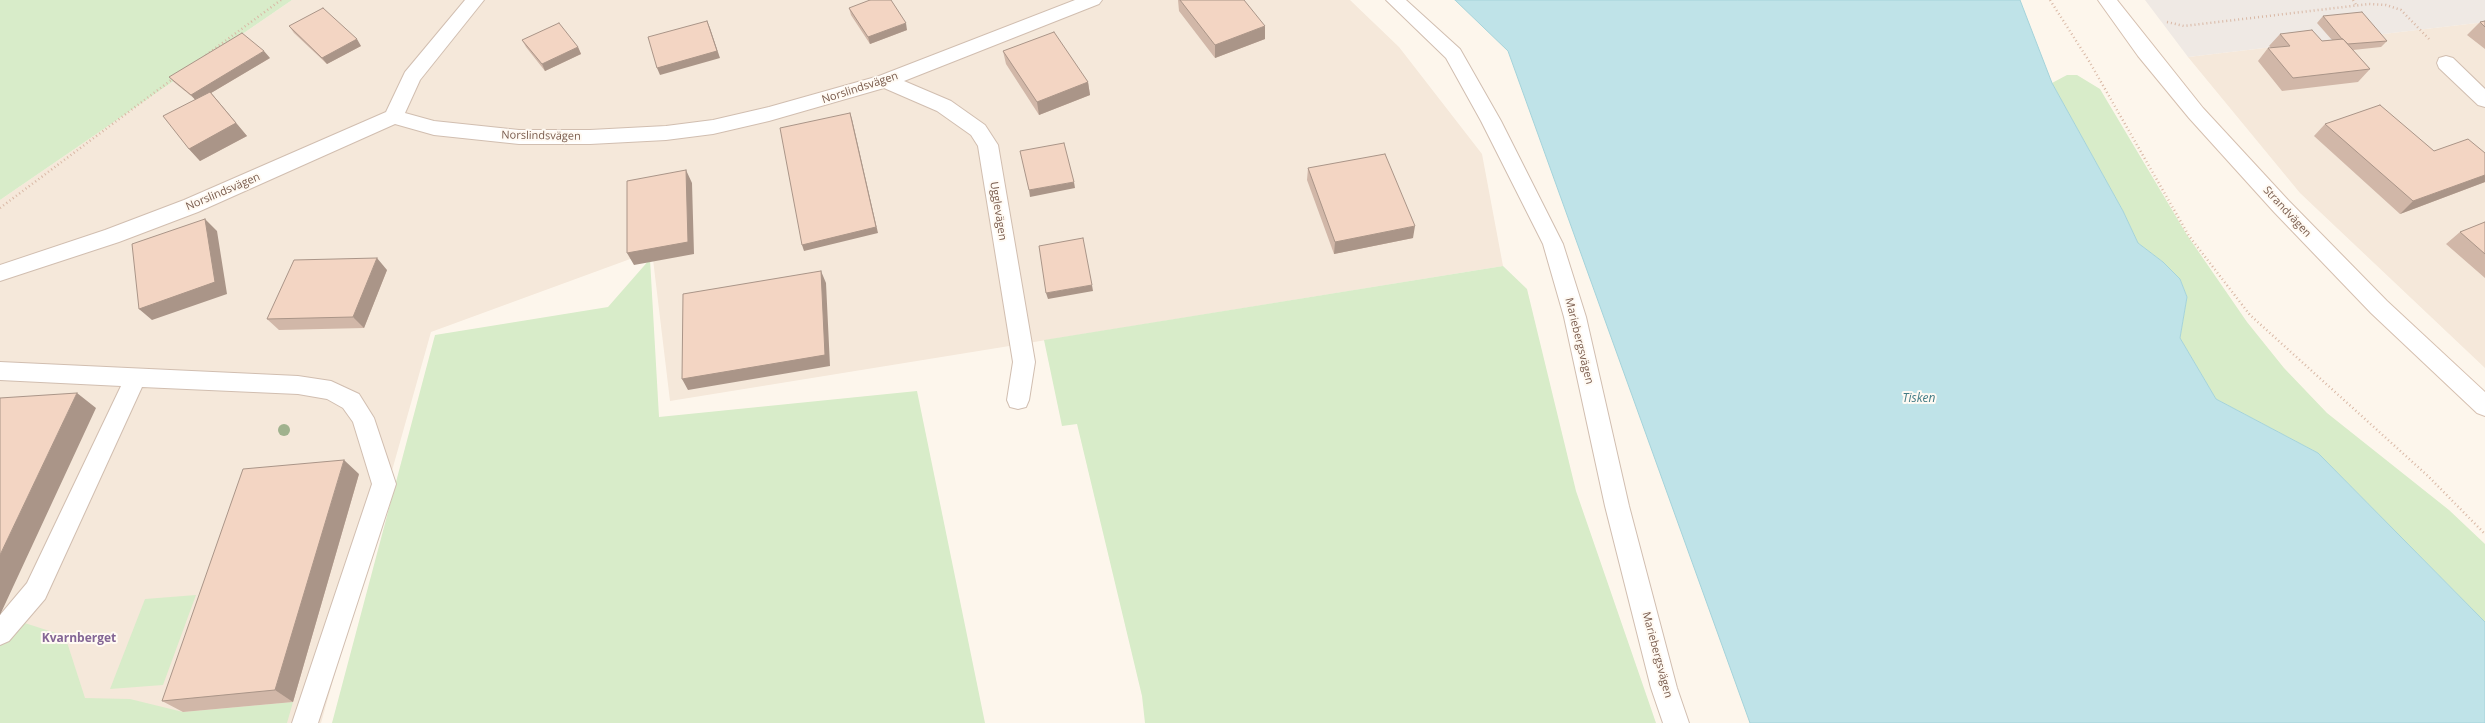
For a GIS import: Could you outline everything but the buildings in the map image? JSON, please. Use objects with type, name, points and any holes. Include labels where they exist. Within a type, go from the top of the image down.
[{"type":"street","points":[[394,117],[412,77],[448,30],[475,0]]},
{"type":"street","name":"Norslindsvägen","points":[[0,273],[112,236],[191,206],[394,117],[434,128],[519,137],[590,137],[666,133],[713,127],[769,114],[885,81],[1093,0]]},
{"type":"street","name":"Mariebergsvägen","points":[[1395,0],[1453,54],[1491,121],[1553,244],[1575,317],[1617,506],[1664,688],[1676,723]]},
{"type":"street","name":"Strandvägen","points":[[2108,0],[2145,51],[2196,113],[2281,206],[2379,307],[2485,406]]},
{"type":"street","points":[[2446,64],[2485,100]]},
{"type":"street","name":"Ugglevägen","points":[[885,81],[944,106],[978,130],[988,145],[1024,362],[1018,400]]},
{"type":"street","points":[[0,371],[298,385],[331,390],[351,401],[363,418],[384,484],[305,723]]},
{"type":"street","points":[[0,634],[36,591],[136,378]]},
{"type":"path","points":[[205,55],[281,0]]},
{"type":"path","points":[[2050,0],[2088,61],[2185,230],[2250,314],[2428,476],[2485,534]]},
{"type":"path","points":[[2353,0],[2357,6]]},
{"type":"path","points":[[2166,21],[2184,26],[2357,6],[2386,5],[2401,10],[2439,51],[2446,64]]},
{"type":"path","points":[[0,208],[180,74]]},
{"type":"shaded area","points":[[292,0],[1350,0],[1399,47],[1482,154],[1503,266],[670,401],[652,251],[431,332],[321,723],[0,723],[0,200]]},
{"type":"shaded area","points":[[2145,0],[2485,0],[2485,22],[2188,57]]},
{"type":"shaded area","points":[[2485,22],[2485,368],[2300,193],[2188,57]]},
{"type":"green space","points":[[0,0],[292,0],[0,200]]},
{"type":"green space","points":[[2067,75],[2077,75],[2100,89],[2187,235],[2247,322],[2284,368],[2327,413],[2449,510],[2485,544],[2485,622],[2318,453],[2216,399],[2180,338],[2187,297],[2180,279],[2163,262],[2138,243],[2123,211],[2052,83]]},
{"type":"green space","points":[[650,259],[659,417],[917,391],[985,723],[332,723],[435,335],[608,307]]},
{"type":"green space","points":[[1503,266],[1527,289],[1576,491],[1656,723],[1145,723],[1142,696],[1077,424],[1062,426],[1044,340]]},
{"type":"green space","points":[[196,595],[163,685],[110,689],[145,599]]},
{"type":"green space","points":[[0,615],[65,636],[85,698],[130,699],[183,712],[293,702],[287,723],[0,723]]},
{"type":"water","name":"Tisken","points":[[1455,0],[2020,0],[2052,83],[2123,211],[2138,243],[2163,262],[2180,279],[2187,297],[2180,338],[2216,399],[2318,453],[2485,622],[2485,723],[1750,723],[1508,51]]},
{"type":"district","name":"Kvarnberget","points":[[79,639]]}]
